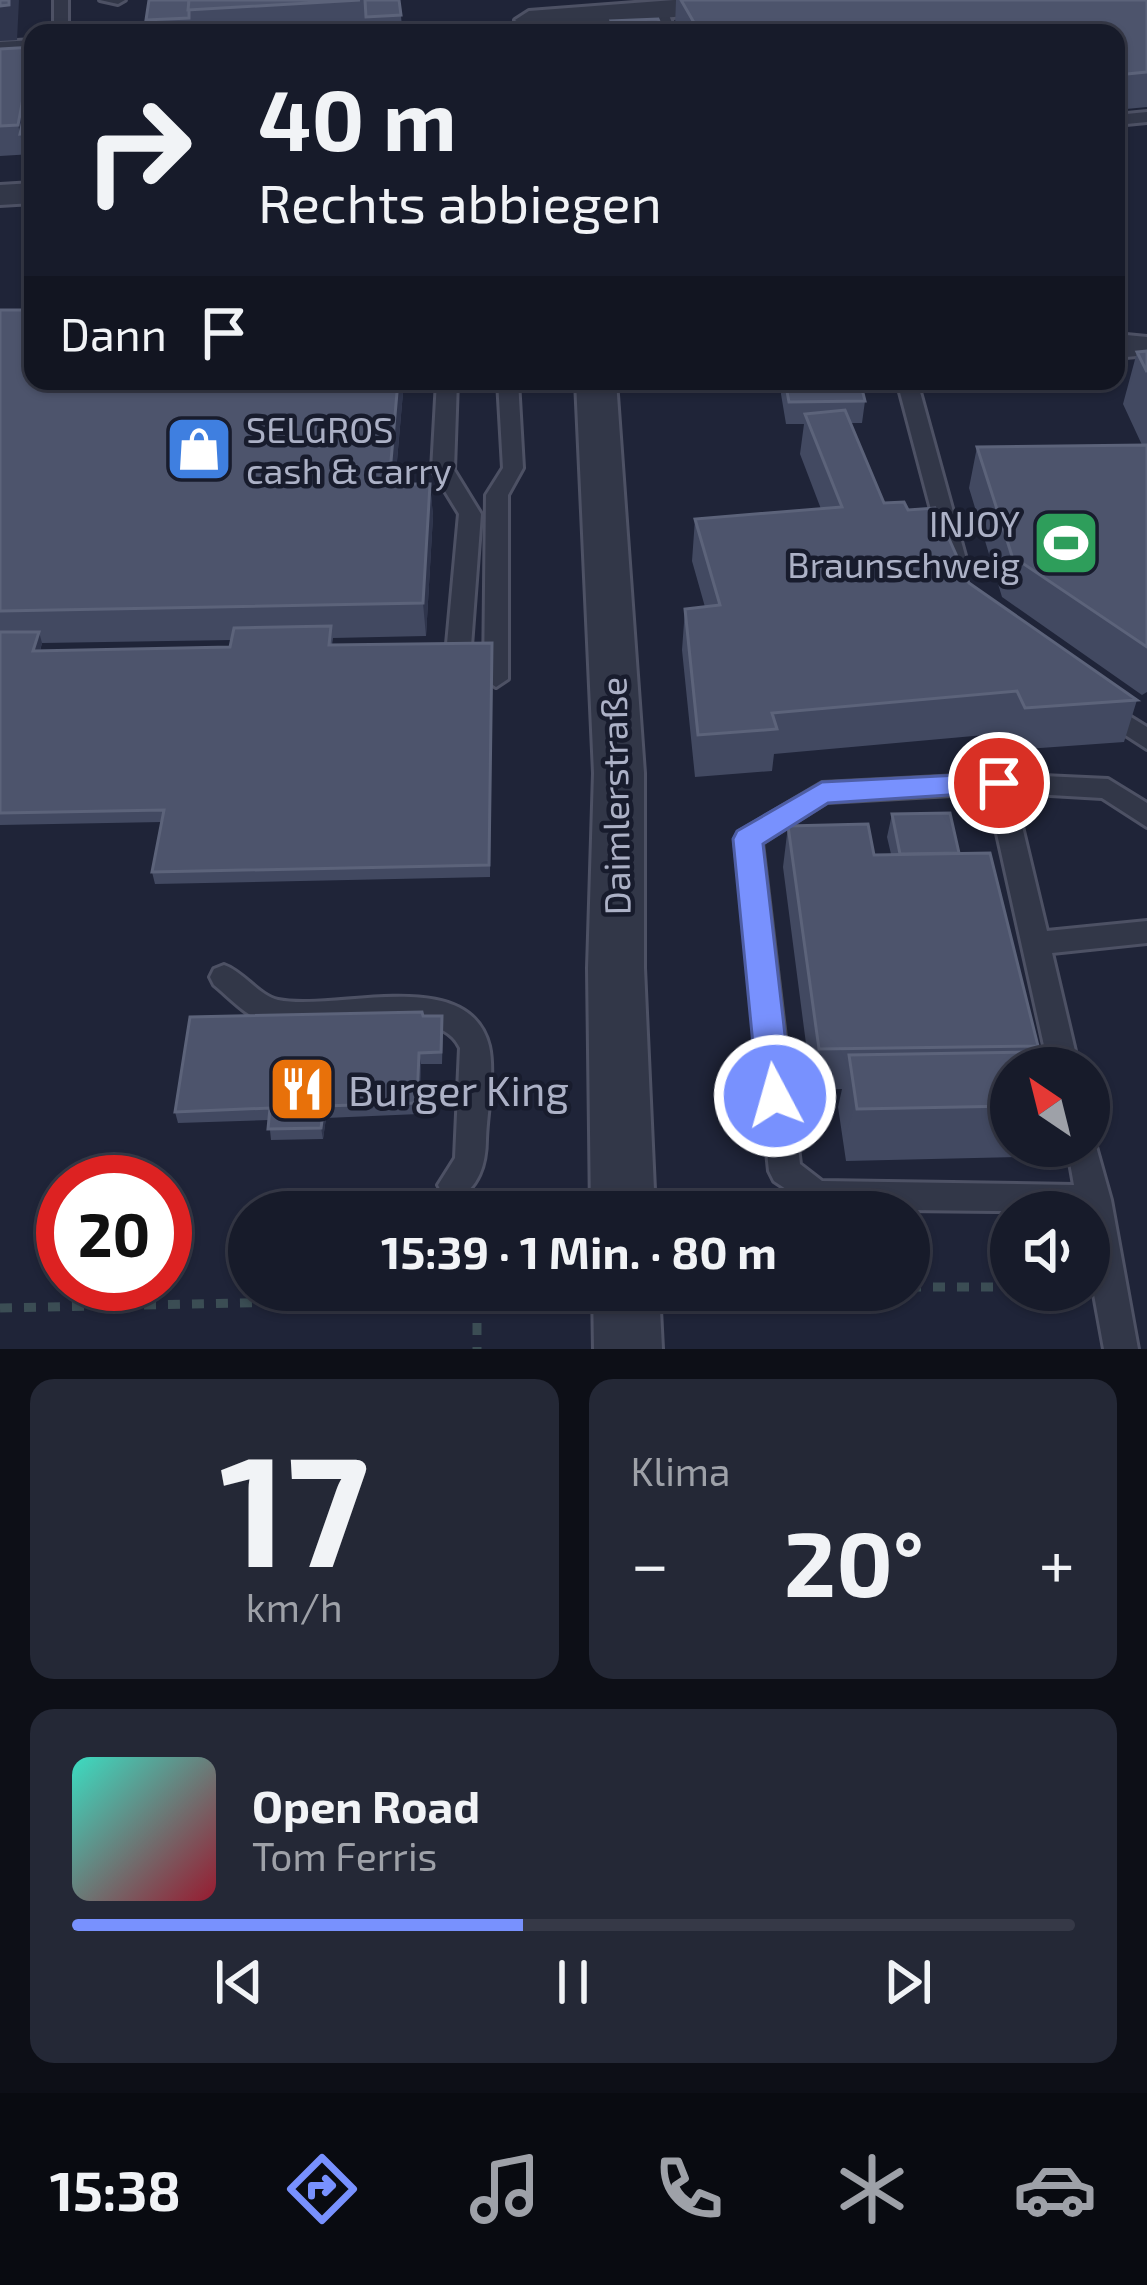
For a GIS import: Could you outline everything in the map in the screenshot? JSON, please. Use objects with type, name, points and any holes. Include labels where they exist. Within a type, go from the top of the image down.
[{"type":"street","points":[[528,18],[665,21],[782,0]]},
{"type":"street","name":"Daimlerstraße","points":[[597,390],[619,773],[616,968],[622,1191]]},
{"type":"lane","points":[[107,0],[118,0]]},
{"type":"lane","points":[[426,681],[459,646],[470,514],[443,470],[447,390]]},
{"type":"lane","points":[[496,679],[497,495],[513,468],[509,390]]},
{"type":"lane","points":[[909,390],[966,594]]},
{"type":"lane","points":[[1084,695],[1147,740]]},
{"type":"lane","points":[[990,1198],[816,1195],[785,1172],[748,839],[822,793],[999,783],[1108,789],[1147,817]]},
{"type":"lane","points":[[999,783],[1059,1047]]},
{"type":"lane","points":[[1034,943],[1147,932]]},
{"type":"lane","points":[[224,977],[270,1012],[428,1010],[452,1015],[469,1031],[475,1048],[470,1162],[454,1185]]},
{"type":"lane","points":[[1110,1289],[1120,1349]]},
{"type":"path","points":[[930,1287],[990,1287]]},
{"type":"path","points":[[0,1308],[228,1304]]},
{"type":"path","points":[[477,1311],[477,1349]]},
{"type":"building","points":[[149,0],[189,0],[189,18],[146,20]]},
{"type":"building","points":[[189,0],[360,0],[188,10]]},
{"type":"building","points":[[365,0],[399,0],[401,15],[366,17]]},
{"type":"building","points":[[681,0],[1147,0],[1147,72],[1125,74],[1125,24],[695,24]]},
{"type":"building","points":[[658,19],[660,24],[612,24]]},
{"type":"building","points":[[24,48],[18,125],[0,126],[0,49]]},
{"type":"building","name":"SELGROS cash & carry","points":[[0,310],[24,310],[24,390],[397,390],[389,484],[430,484],[423,603],[0,611]]},
{"type":"building","points":[[1147,351],[1147,372],[1137,352]]},
{"type":"building","points":[[787,390],[862,390],[865,401],[789,402]]},
{"type":"building","points":[[845,410],[884,503],[904,502],[908,510],[935,508],[969,583],[1137,700],[1025,708],[1017,691],[772,713],[777,729],[698,735],[685,609],[720,605],[695,519],[842,507],[805,414]]},
{"type":"building","name":"INJOY Braunschweig","points":[[1147,445],[1147,647],[1012,556],[977,447]]},
{"type":"building","points":[[331,626],[329,645],[492,643],[489,865],[152,872],[164,810],[0,813],[0,632],[39,632],[33,651],[230,647],[234,628]]},
{"type":"building","points":[[950,813],[959,853],[900,854],[892,814]]},
{"type":"building","points":[[868,824],[874,855],[990,853],[1038,1046],[819,1049],[788,826]]},
{"type":"building","name":"Burger King","points":[[422,1012],[423,1016],[442,1016],[441,1052],[419,1053],[417,1103],[324,1106],[321,1128],[268,1129],[270,1108],[175,1112],[190,1017]]},
{"type":"building","points":[[990,1053],[990,1106],[857,1109],[849,1055]]},
{"type":"place","name":"SELGROS cash & carry","points":[[199,449]]},
{"type":"place","name":"INJOY Braunschweig","points":[[1066,543]]},
{"type":"place","name":"Burger King","points":[[302,1089]]},
{"type":"route","points":[[775,1096],[748,839],[822,793],[999,783]]}]
